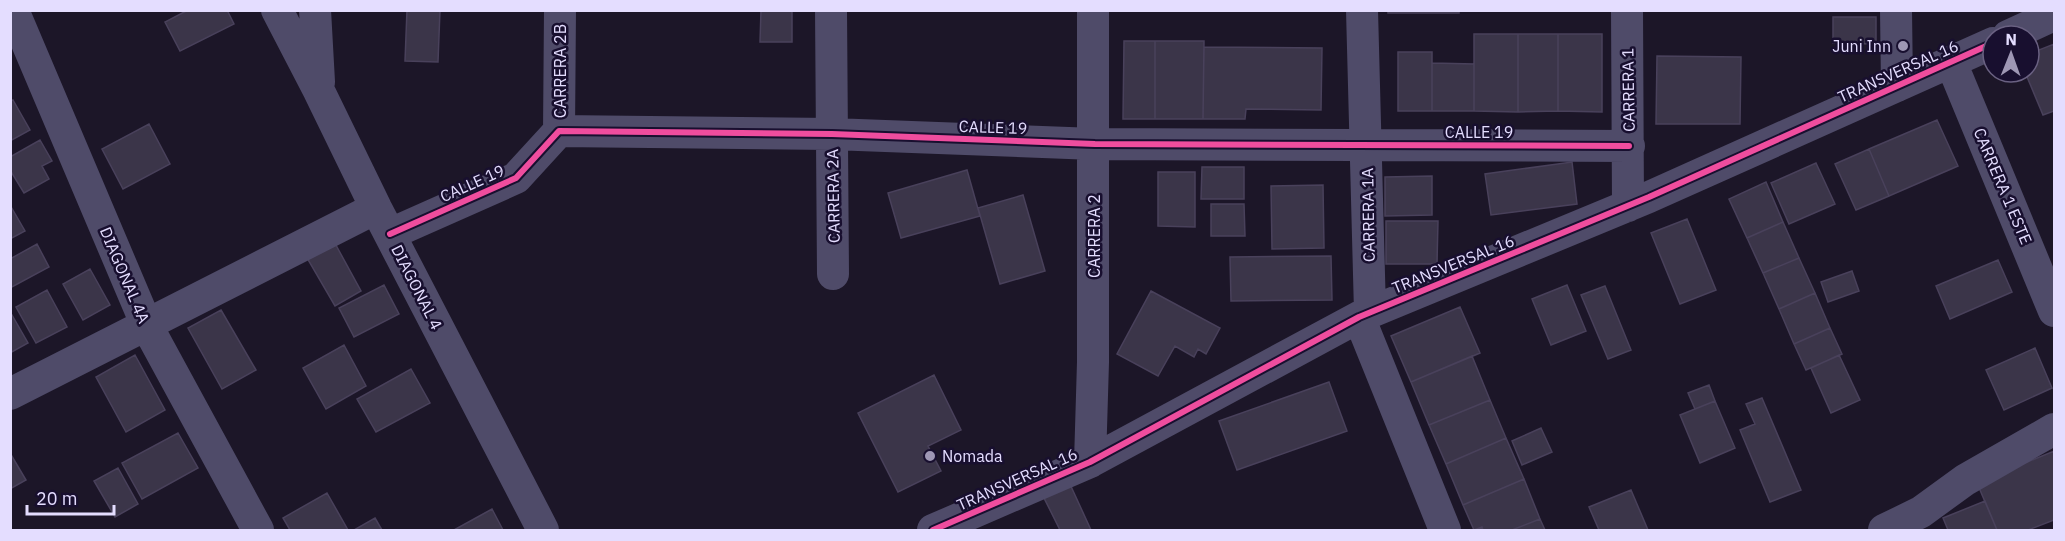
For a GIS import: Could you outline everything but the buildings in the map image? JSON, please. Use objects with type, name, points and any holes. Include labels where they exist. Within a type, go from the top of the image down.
[{"type":"street","name":"DIAGONAL 4A","points":[[13,10],[147,326],[258,531]]},
{"type":"street","name":"DIAGONAL 4","points":[[277,10],[543,531]]},
{"type":"street","points":[[315,10],[319,91]]},
{"type":"street","name":"CARRERA 2B","points":[[559,131],[560,10]]},
{"type":"street","name":"CARRERA 2A","points":[[831,10],[833,273]]},
{"type":"street","name":"CARRERA 2","points":[[1090,462],[1095,144],[1093,10]]},
{"type":"street","name":"CARRERA 1A","points":[[1362,10],[1366,145],[1365,315]]},
{"type":"street","name":"CARRERA 1","points":[[1627,10],[1628,206]]},
{"type":"street","points":[[1896,10],[1897,86]]},
{"type":"street","points":[[2035,24],[2055,15]]},
{"type":"street","name":"TRANSVERSAL 16","points":[[933,531],[1090,462],[1365,315],[1628,206],[1981,48]]},
{"type":"street","name":"CARRERA 1 ESTE","points":[[1951,62],[2055,311]]},
{"type":"street","name":"CALLE 19","points":[[10,394],[147,326],[383,221],[516,178],[559,131],[832,134],[1095,144],[1629,146]]},
{"type":"street","points":[[1365,315],[1444,531]]},
{"type":"street","points":[[1884,531],[1921,512],[1965,480],[2055,429]]},
{"type":"cycle path","points":[[933,530],[1090,462],[1359,317],[1649,197],[1981,48]]},
{"type":"cycle path","points":[[390,234],[516,178],[559,131],[832,134],[1095,144],[1629,146]]},
{"type":"place","name":"Juni Inn","points":[[1903,46]]},
{"type":"place","name":"Nomada","points":[[930,456]]}]
